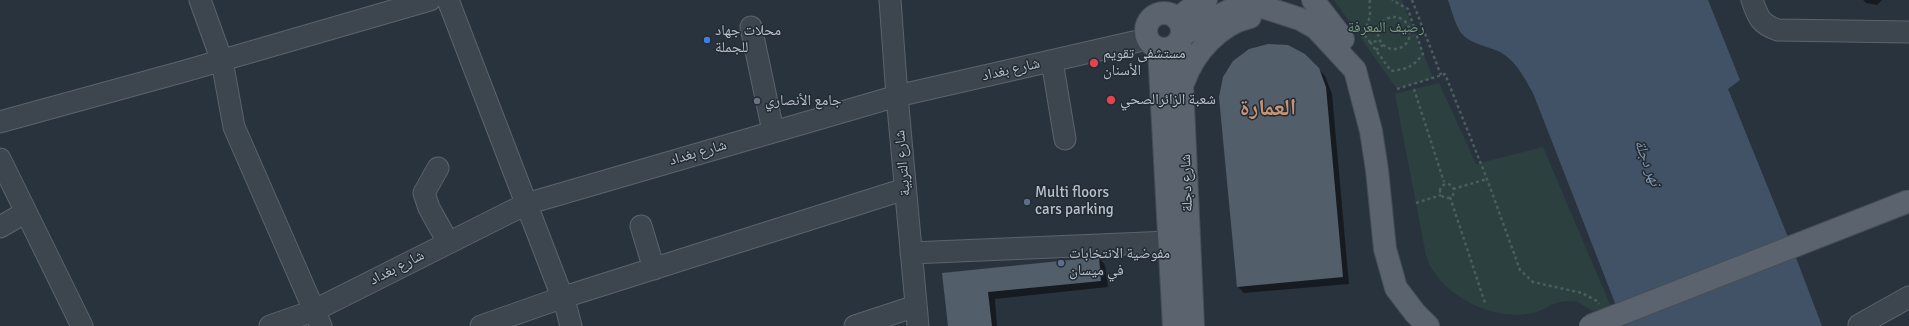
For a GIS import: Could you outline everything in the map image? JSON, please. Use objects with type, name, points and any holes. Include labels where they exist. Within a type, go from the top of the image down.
[{"type":"main road","points":[[1171,18],[1206,0]]},
{"type":"main road","points":[[1313,0],[1329,30],[1355,70],[1365,102],[1377,170],[1385,248],[1396,288],[1415,313],[1428,326]]},
{"type":"main road","points":[[1171,18],[1249,6],[1276,6],[1307,10],[1329,30],[1366,69],[1375,99],[1391,227],[1399,262],[1409,286],[1427,310],[1443,326]]},
{"type":"main road","points":[[1183,84],[1200,51],[1216,36],[1246,18],[1276,6]]},
{"type":"main road","points":[[1153,44],[1171,48],[1171,18]]},
{"type":"main road","name":"شارع دجلة","points":[[1174,326],[1169,242],[1153,44],[1146,34],[1148,22],[1171,18],[1183,84],[1193,326]]},
{"type":"main road","points":[[1590,326],[1909,201]]},
{"type":"main road","points":[[1608,317],[1909,208]]},
{"type":"street","points":[[200,0],[222,60],[234,127],[317,318]]},
{"type":"street","points":[[0,122],[430,0]]},
{"type":"street","points":[[448,0],[571,326]]},
{"type":"street","name":"شارع التربية","points":[[890,0],[917,316]]},
{"type":"street","points":[[1752,0],[1758,17],[1766,26],[1778,30],[1909,32]]},
{"type":"street","points":[[751,27],[773,131]]},
{"type":"street","name":"شارع بغداد","points":[[270,326],[317,318],[448,242],[526,204],[897,96],[1052,61],[1153,44]]},
{"type":"street","points":[[1052,61],[1065,140]]},
{"type":"street","points":[[0,159],[26,212],[74,324]]},
{"type":"street","points":[[438,168],[424,193],[429,208],[448,242]]},
{"type":"street","points":[[481,326],[561,298],[905,189]]},
{"type":"street","points":[[0,227],[26,212]]},
{"type":"street","points":[[641,226],[654,269]]},
{"type":"street","points":[[911,253],[1169,242]]},
{"type":"street","points":[[1859,325],[1909,297]]},
{"type":"street","points":[[855,326],[917,316]]},
{"type":"path","points":[[1370,0],[1369,7],[1371,14],[1365,27],[1365,36],[1391,70],[1404,69],[1415,64],[1423,54],[1408,9],[1392,0]]},
{"type":"path","points":[[1412,0],[1441,75]]},
{"type":"path","points":[[1409,29],[1409,38],[1402,46],[1392,49],[1383,44],[1378,37],[1381,23],[1389,18],[1398,18],[1402,20],[1409,29],[1416,31]]},
{"type":"path","points":[[1409,29],[1414,25]]},
{"type":"path","points":[[1370,42],[1380,41]]},
{"type":"path","points":[[1376,50],[1383,44]]},
{"type":"path","points":[[1397,89],[1446,74],[1487,179],[1520,270],[1533,282],[1582,293],[1597,301],[1608,317]]},
{"type":"path","points":[[1414,89],[1444,182]]},
{"type":"path","points":[[1453,190],[1487,179]]},
{"type":"path","points":[[1441,195],[1441,188],[1444,185],[1449,185],[1453,190]]},
{"type":"path","points":[[1416,203],[1441,195],[1444,198],[1450,197],[1453,194],[1453,190]]},
{"type":"path","points":[[1450,197],[1484,303]]},
{"type":"green space","name":"رصيف المعرفة","points":[[1334,0],[1402,0],[1433,78],[1397,89]]},
{"type":"green space","points":[[1439,83],[1476,164],[1543,147],[1611,307],[1592,311],[1577,301],[1566,301],[1556,303],[1531,313],[1514,315],[1500,313],[1474,305],[1461,298],[1440,280],[1431,267],[1426,255],[1395,94]]},
{"type":"water","name":"نهر دجلة","points":[[1448,0],[1708,0],[1740,80],[1728,89],[1790,242],[1822,326],[1624,326],[1533,93],[1518,69],[1504,54],[1470,40],[1462,34]]},
{"type":"building","points":[[1268,44],[1288,45],[1305,54],[1319,68],[1326,87],[1343,277],[1237,287],[1219,97],[1223,77],[1233,61],[1249,49]]},
{"type":"building","points":[[1099,257],[1101,281],[988,292],[992,326],[948,326],[942,273]]},
{"type":"place","name":"محلات جهاد للجملة","points":[[707,40]]},
{"type":"place","name":"مستشفى تقويم الأسنان","points":[[1094,63]]},
{"type":"place","name":"شعبة الزائرالصحي","points":[[1111,100]]},
{"type":"place","name":"جامع الأنصاري","points":[[757,101]]},
{"type":"place","name":"Multi floors cars parking","points":[[1027,202]]},
{"type":"place","name":"مفوضية الانتخابات في ميسان","points":[[1061,263]]},
{"type":"district","name":"العمارة","points":[[1268,109]]}]
